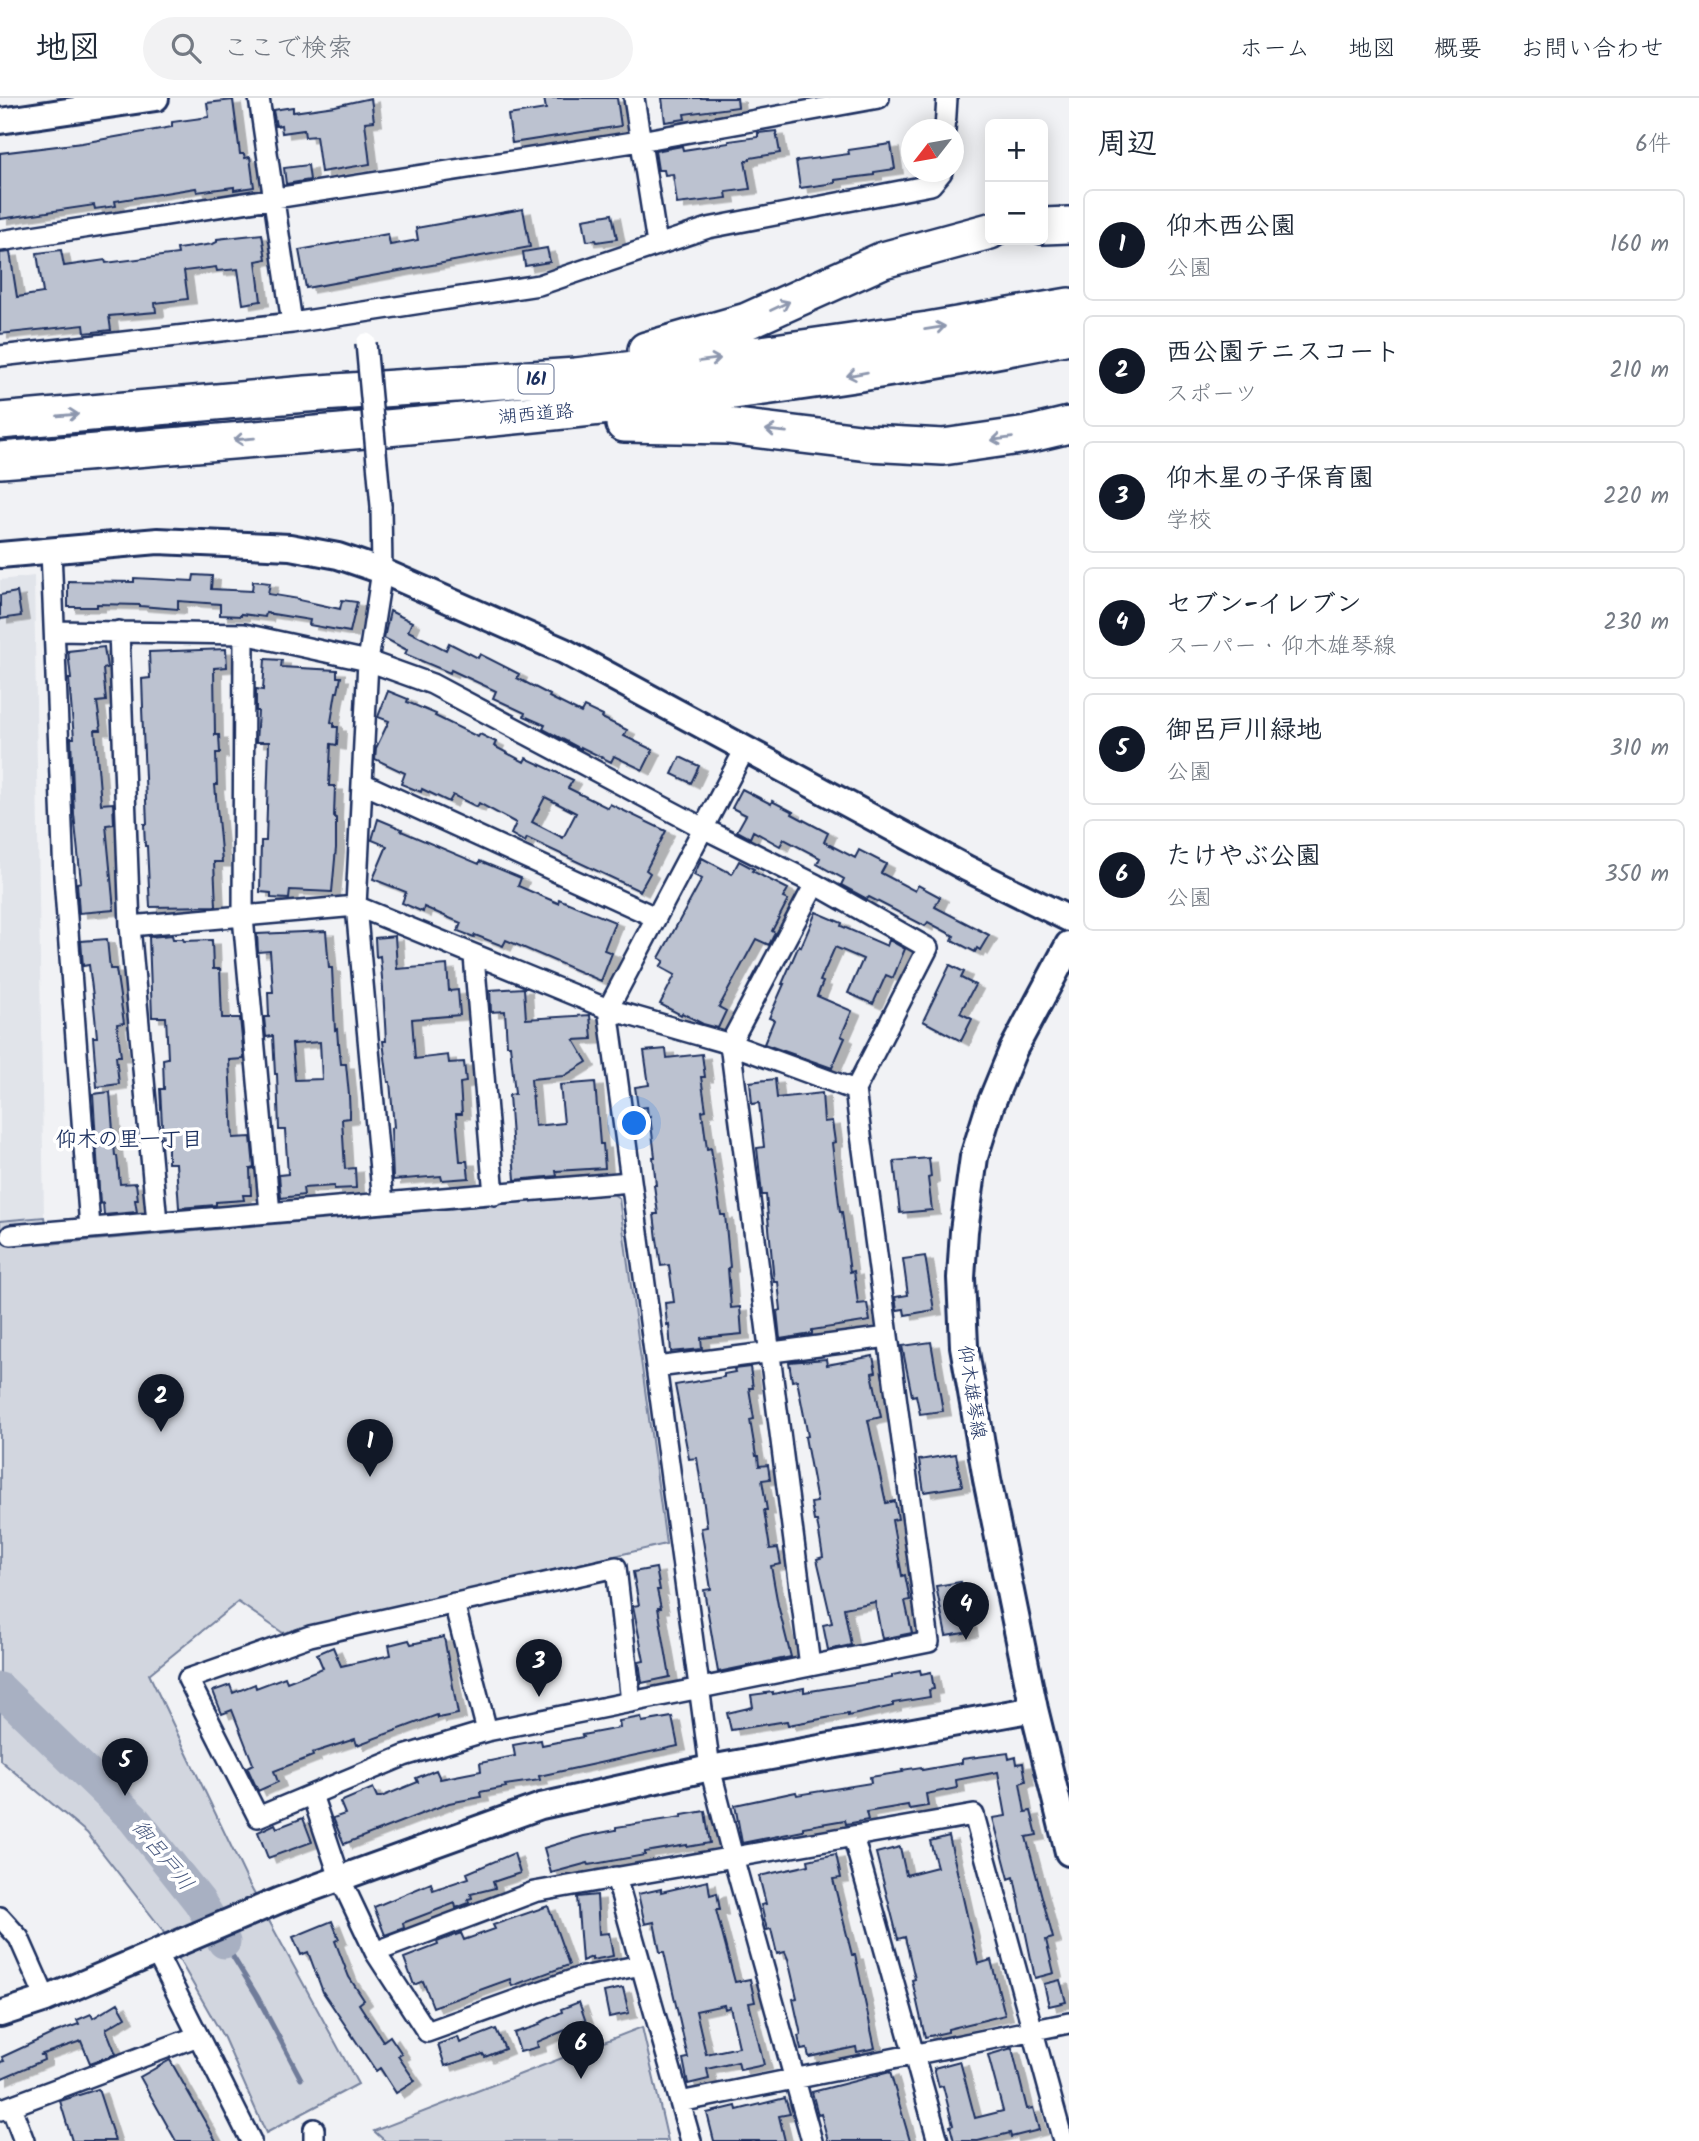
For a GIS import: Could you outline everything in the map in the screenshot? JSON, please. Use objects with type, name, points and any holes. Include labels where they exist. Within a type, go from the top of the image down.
[{"type":"highway","points":[[306,394],[617,356],[651,348],[747,321],[883,260],[985,232]]},
{"type":"highway","name":"湖西道路","points":[[0,421],[306,394],[576,376],[774,352],[1069,306]]},
{"type":"highway","name":"湖西道路","points":[[0,460],[576,410],[704,396],[840,377],[1069,335]]},
{"type":"highway","points":[[312,434],[658,423],[741,428],[868,443],[943,447],[1027,435],[1069,425]]},
{"type":"main road","name":"仰木雄琴線","points":[[1069,945],[1013,1050],[990,1106],[974,1157],[961,1278],[964,1346],[987,1479],[1034,1709],[1069,1852]]},
{"type":"street","points":[[0,121],[156,98]]},
{"type":"street","points":[[259,98],[292,323]]},
{"type":"street","points":[[634,98],[657,244]]},
{"type":"street","points":[[0,241],[640,141],[879,98]]},
{"type":"street","points":[[946,119],[947,98]]},
{"type":"street","points":[[0,356],[292,323],[540,285],[708,228],[931,185],[934,182]]},
{"type":"street","points":[[362,313],[381,506],[382,571],[368,662],[356,906],[383,1203]]},
{"type":"street","points":[[0,555],[158,541],[290,547],[338,556],[382,571],[564,651],[966,868],[1069,919]]},
{"type":"street","points":[[51,550],[64,877],[90,1228]]},
{"type":"street","points":[[55,631],[244,635],[368,662],[432,684],[703,828],[815,884],[928,948],[855,1090],[929,1642],[487,1731],[404,1756],[258,1817],[188,1679],[310,1636],[616,1567],[631,1702]]},
{"type":"street","points":[[119,631],[130,926],[157,1222]]},
{"type":"street","points":[[244,635],[243,917],[270,1213]]},
{"type":"street","points":[[746,749],[608,1009],[710,1768],[812,2141]]},
{"type":"street","points":[[362,783],[655,917]]},
{"type":"street","points":[[810,1666],[730,1044],[815,884]]},
{"type":"street","points":[[130,926],[356,906],[608,1009],[730,1044],[855,1090]]},
{"type":"street","points":[[474,956],[494,1195]]},
{"type":"street","points":[[11,1235],[631,1182]]},
{"type":"street","points":[[657,1367],[888,1337]]},
{"type":"street","points":[[454,1603],[487,1731]]},
{"type":"street","points":[[0,2014],[46,1999],[157,1954],[280,1900],[541,1806],[710,1768],[1034,1709]]},
{"type":"street","points":[[312,1795],[340,1878],[375,1952],[427,2032],[578,1978],[641,1965]]},
{"type":"street","points":[[375,1952],[534,1892],[974,1815],[1063,2141]]},
{"type":"street","points":[[853,1836],[938,2141]]},
{"type":"street","points":[[616,1877],[691,2141]]},
{"type":"street","points":[[0,1917],[19,1938],[46,1999]]},
{"type":"street","points":[[157,1954],[251,2141]]},
{"type":"street","points":[[680,2102],[1069,2023]]},
{"type":"street","points":[[23,2141],[6,2108],[198,2035]]},
{"type":"shaded area","points":[[34,576],[44,1217],[0,1221],[0,580]]},
{"type":"shaded area","points":[[613,1194],[619,1198],[666,1544],[283,1633],[238,1602],[149,1674],[249,1884],[358,2084],[266,2133],[224,2038],[161,1928],[87,1833],[0,1760],[0,1221],[44,1217],[49,1244]]},
{"type":"shaded area","points":[[642,2027],[668,2141],[385,2141],[374,2131]]},
{"type":"building","points":[[371,98],[374,121],[365,122],[370,164],[321,172],[316,136],[305,137],[304,130],[282,133],[281,125],[276,126],[273,110],[293,107],[293,112]]},
{"type":"building","points":[[544,98],[617,98],[621,126],[512,143],[508,115],[546,109]]},
{"type":"building","points":[[662,98],[737,98],[738,107],[684,114],[685,119],[665,122]]},
{"type":"building","points":[[233,100],[240,154],[244,154],[245,158],[250,157],[254,187],[197,192],[196,188],[115,201],[116,206],[95,209],[94,205],[0,219],[0,153],[82,143],[172,127],[172,122],[209,117],[207,103]]},
{"type":"building","points":[[776,131],[780,153],[745,161],[750,189],[726,192],[727,198],[677,204],[673,174],[665,175],[664,170],[658,170],[655,151],[729,143],[758,137],[758,133]]},
{"type":"building","points":[[891,144],[895,169],[800,188],[796,161],[849,154],[848,150]]},
{"type":"building","points":[[308,165],[310,180],[286,184],[284,168]]},
{"type":"building","points":[[523,209],[530,247],[306,288],[299,250],[388,234],[390,245],[418,240],[416,228]]},
{"type":"building","points":[[612,214],[617,239],[587,241],[583,219]]},
{"type":"building","points":[[262,234],[266,259],[256,261],[261,301],[243,304],[238,269],[217,271],[216,267],[184,271],[188,299],[155,303],[156,312],[109,316],[111,330],[85,333],[84,325],[0,334],[0,253],[10,252],[17,297],[43,293],[37,253],[61,250],[64,266],[105,260],[106,263],[178,254],[177,249],[213,244],[217,239]]},
{"type":"building","points":[[547,248],[550,262],[525,266],[523,252]]},
{"type":"building","points":[[194,575],[212,576],[211,589],[252,591],[253,581],[270,583],[268,594],[340,609],[342,600],[357,602],[350,632],[309,625],[310,620],[266,613],[265,617],[220,615],[220,604],[178,601],[178,609],[97,604],[97,607],[68,607],[68,581],[134,582],[134,578],[193,581]]},
{"type":"building","points":[[17,592],[21,616],[0,619],[0,595]]},
{"type":"building","points":[[390,611],[412,622],[408,631],[446,650],[449,643],[478,658],[480,654],[519,674],[517,678],[550,695],[549,697],[581,713],[584,707],[627,730],[624,736],[653,750],[643,770],[614,756],[611,762],[581,749],[543,729],[545,725],[524,716],[525,713],[493,698],[496,691],[451,670],[450,673],[405,654],[407,650],[384,638]]},
{"type":"building","points":[[104,647],[107,668],[103,669],[106,701],[97,702],[101,730],[95,730],[101,804],[113,803],[114,824],[106,825],[114,910],[79,913],[77,883],[81,882],[74,814],[71,738],[74,738],[68,651]]},
{"type":"building","points":[[226,649],[227,667],[214,668],[215,735],[219,735],[220,753],[216,753],[215,785],[222,862],[214,862],[216,906],[150,907],[144,824],[147,824],[142,708],[142,679],[150,678],[149,652]]},
{"type":"building","points":[[265,659],[282,660],[281,667],[337,670],[337,677],[341,677],[331,722],[334,727],[338,727],[337,745],[331,744],[329,786],[335,786],[336,818],[332,892],[290,890],[289,899],[271,898],[271,893],[260,892],[261,841],[266,841],[269,742],[256,742],[256,689],[263,690]]},
{"type":"building","points":[[388,691],[478,737],[480,734],[496,742],[494,746],[524,762],[526,758],[573,780],[568,788],[608,808],[610,804],[666,831],[646,870],[650,873],[640,891],[527,838],[525,842],[511,834],[516,823],[479,803],[477,807],[453,795],[449,802],[422,789],[421,792],[401,784],[405,773],[375,759],[376,748],[389,721],[378,717]],"holes":[[[545,797],[576,813],[563,838],[532,822]]]},
{"type":"building","points":[[680,757],[699,766],[691,783],[672,774]]},
{"type":"building","points":[[742,789],[771,804],[772,801],[828,833],[824,842],[855,858],[859,850],[886,864],[881,873],[915,891],[918,885],[940,897],[935,907],[989,935],[980,950],[977,948],[975,952],[952,940],[954,936],[928,922],[925,926],[841,885],[844,879],[817,864],[820,858],[784,839],[780,846],[753,831],[750,838],[737,831],[746,815],[732,808]]},
{"type":"building","points":[[378,819],[479,864],[480,861],[521,878],[518,886],[615,922],[604,950],[612,953],[601,981],[506,940],[503,946],[458,931],[461,923],[424,907],[423,912],[402,903],[406,892],[373,879],[387,846],[372,840]]},
{"type":"building","points":[[702,858],[732,874],[739,861],[754,869],[752,871],[788,889],[783,898],[788,900],[772,931],[775,933],[769,945],[756,939],[719,1007],[726,1011],[718,1028],[682,1013],[681,1015],[660,1004],[675,975],[660,967],[664,961],[659,958],[702,879],[694,875]]},
{"type":"building","points":[[816,912],[887,946],[889,940],[905,949],[893,978],[886,975],[873,1004],[848,993],[863,959],[835,947],[820,981],[823,982],[817,996],[852,1011],[841,1036],[845,1038],[832,1068],[764,1044],[774,1020],[769,1018],[782,984]]},
{"type":"building","points":[[326,931],[329,968],[332,968],[335,1030],[337,1029],[341,1064],[346,1064],[349,1095],[350,1118],[342,1119],[345,1169],[355,1168],[356,1188],[303,1188],[304,1195],[281,1198],[279,1175],[288,1174],[285,1130],[279,1130],[273,1036],[266,1037],[264,1017],[269,1017],[268,992],[273,992],[270,951],[258,952],[257,934]],"holes":[[[320,1042],[322,1079],[295,1080],[292,1044]]]},
{"type":"building","points":[[172,935],[173,939],[184,941],[212,940],[213,969],[220,969],[222,1018],[240,1018],[244,1059],[229,1060],[233,1138],[251,1137],[254,1168],[250,1169],[251,1195],[243,1195],[244,1200],[179,1208],[176,1163],[168,1163],[168,1143],[163,1143],[160,1089],[164,1089],[163,1059],[168,1058],[166,1017],[152,1017],[149,937]]},
{"type":"building","points":[[395,936],[397,969],[447,965],[449,991],[458,990],[460,1015],[412,1019],[415,1059],[448,1055],[449,1063],[464,1062],[466,1082],[460,1083],[462,1114],[456,1114],[460,1161],[467,1161],[469,1178],[442,1180],[441,1176],[393,1180],[391,1128],[394,1127],[383,1041],[386,1041],[380,956],[376,957],[375,938]]},
{"type":"building","points":[[107,939],[110,969],[116,969],[124,1023],[117,1024],[121,1056],[116,1056],[119,1084],[97,1087],[93,1037],[97,1037],[93,996],[89,965],[83,966],[81,941]]},
{"type":"building","points":[[950,965],[964,972],[961,978],[975,985],[960,1013],[972,1019],[961,1041],[923,1021]]},
{"type":"building","points":[[524,988],[526,1019],[590,1015],[592,1039],[574,1040],[587,1062],[564,1076],[531,1079],[535,1126],[564,1123],[560,1085],[595,1082],[600,1144],[603,1144],[605,1168],[556,1171],[557,1176],[515,1180],[509,1095],[515,1094],[510,1045],[507,1045],[505,1011],[491,1012],[490,990]]},
{"type":"building","points":[[666,1049],[667,1058],[702,1054],[705,1077],[701,1077],[706,1110],[702,1111],[707,1149],[711,1148],[721,1215],[725,1215],[731,1308],[740,1307],[742,1334],[701,1338],[702,1349],[671,1352],[665,1303],[674,1302],[669,1265],[661,1266],[657,1239],[654,1214],[658,1214],[654,1185],[655,1157],[650,1116],[648,1117],[647,1107],[638,1108],[635,1087],[649,1085],[644,1051]]},
{"type":"building","points":[[775,1079],[777,1098],[822,1093],[824,1122],[832,1121],[840,1212],[850,1272],[854,1271],[858,1304],[867,1303],[870,1321],[812,1330],[812,1334],[780,1339],[778,1282],[774,1282],[766,1195],[762,1195],[757,1148],[764,1147],[759,1103],[752,1104],[750,1082]]},
{"type":"building","points":[[110,1092],[120,1184],[136,1183],[138,1200],[135,1200],[137,1212],[104,1215],[103,1203],[100,1204],[93,1094]]},
{"type":"building","points":[[929,1158],[931,1177],[928,1178],[932,1210],[900,1213],[894,1161]]},
{"type":"building","points":[[925,1256],[934,1310],[905,1315],[904,1309],[897,1310],[895,1297],[908,1295],[903,1259]]},
{"type":"building","points":[[931,1342],[943,1411],[920,1414],[916,1395],[912,1396],[902,1346]]},
{"type":"building","points":[[873,1356],[876,1372],[872,1373],[881,1417],[868,1420],[886,1503],[895,1501],[898,1519],[892,1520],[902,1576],[905,1575],[910,1600],[905,1601],[912,1633],[882,1639],[875,1602],[844,1608],[851,1645],[828,1650],[823,1625],[832,1623],[817,1559],[823,1557],[811,1503],[817,1502],[797,1380],[792,1381],[789,1362],[826,1359],[827,1365]]},
{"type":"building","points":[[750,1367],[753,1388],[749,1388],[754,1419],[750,1420],[759,1466],[768,1465],[770,1479],[762,1480],[767,1510],[764,1510],[770,1549],[778,1548],[781,1564],[771,1566],[791,1657],[718,1672],[704,1590],[711,1589],[701,1528],[707,1527],[703,1498],[697,1458],[689,1459],[675,1385],[724,1377],[724,1374],[735,1372],[734,1369]]},
{"type":"building","points":[[956,1454],[962,1486],[924,1492],[919,1460]]},
{"type":"building","points":[[656,1568],[661,1608],[658,1608],[670,1677],[642,1683],[639,1662],[644,1661],[633,1606],[639,1605],[633,1572]]},
{"type":"building","points":[[961,1582],[970,1632],[946,1636],[936,1586]]},
{"type":"building","points":[[444,1637],[458,1714],[438,1718],[437,1715],[357,1745],[355,1739],[312,1753],[313,1756],[274,1771],[278,1782],[258,1791],[247,1767],[253,1764],[232,1710],[222,1714],[213,1691],[230,1685],[233,1693],[255,1684],[256,1688],[285,1677],[287,1682],[323,1668],[317,1654],[333,1647],[341,1666],[391,1655],[389,1645],[409,1640],[411,1644]]},
{"type":"building","points":[[920,1670],[921,1674],[931,1672],[934,1689],[929,1690],[930,1697],[893,1703],[893,1706],[848,1716],[788,1725],[787,1721],[731,1730],[727,1713],[753,1707],[751,1695],[804,1688],[804,1692],[892,1678],[892,1675]]},
{"type":"building","points":[[641,1717],[642,1722],[672,1717],[678,1746],[539,1776],[540,1780],[480,1792],[481,1797],[449,1803],[344,1844],[333,1818],[345,1814],[340,1802],[373,1788],[377,1797],[381,1797],[418,1782],[416,1778],[436,1770],[440,1779],[481,1771],[480,1763],[515,1756],[513,1745],[541,1740],[542,1745],[583,1737],[582,1735],[620,1728],[619,1721]]},
{"type":"building","points":[[1008,1753],[1009,1759],[1016,1757],[1017,1764],[1023,1763],[1026,1781],[1020,1783],[1025,1812],[1031,1811],[1037,1835],[1026,1837],[1053,1938],[1046,1940],[1054,1973],[1035,1978],[1014,1877],[1009,1879],[993,1818],[1006,1816],[998,1772],[956,1780],[957,1788],[926,1794],[928,1806],[909,1809],[908,1805],[866,1812],[868,1820],[846,1824],[845,1820],[803,1827],[803,1831],[742,1843],[735,1805],[796,1792],[797,1795],[871,1783],[870,1777]]},
{"type":"building","points":[[705,1811],[710,1843],[645,1852],[645,1855],[589,1865],[588,1863],[551,1873],[544,1848],[616,1830],[616,1827]]},
{"type":"building","points":[[303,1818],[312,1842],[268,1858],[258,1832],[275,1824],[277,1828]]},
{"type":"building","points":[[949,1836],[978,1964],[991,1960],[1005,2015],[925,2037],[905,1937],[898,1939],[876,1853],[900,1847],[906,1875],[937,1867],[930,1841]]},
{"type":"building","points":[[514,1853],[520,1873],[493,1882],[495,1888],[471,1894],[469,1903],[456,1908],[455,1903],[403,1923],[404,1928],[385,1935],[374,1907],[431,1883],[433,1890],[469,1878],[467,1873]]},
{"type":"building","points":[[836,1854],[841,1878],[833,1879],[852,1955],[855,1955],[875,2048],[857,2052],[856,2047],[809,2057],[807,2049],[801,2050],[798,2036],[801,2035],[793,1999],[797,1998],[788,1959],[785,1952],[777,1954],[771,1929],[767,1930],[761,1905],[766,1904],[759,1876],[809,1865],[808,1860]]},
{"type":"building","points":[[708,1881],[710,1895],[717,1893],[720,1910],[716,1910],[735,1982],[750,1979],[755,2002],[749,2003],[764,2065],[740,2070],[738,2062],[707,2069],[709,2079],[688,2084],[683,2059],[688,2058],[664,1952],[660,1952],[654,1922],[645,1924],[638,1894],[661,1889],[661,1892]],"holes":[[[724,2005],[725,2009],[730,2007],[739,2047],[706,2054],[696,2011]]]},
{"type":"building","points":[[597,1895],[599,1934],[609,1933],[613,1956],[592,1960],[592,1957],[582,1961],[577,1897]]},
{"type":"building","points":[[548,1906],[569,1965],[512,1986],[510,1979],[433,2007],[423,1981],[414,1985],[404,1958],[461,1933],[464,1940],[495,1929],[493,1925]]},
{"type":"building","points":[[332,1921],[339,1939],[335,1941],[349,1977],[364,2000],[359,2004],[383,2041],[390,2036],[402,2054],[398,2056],[415,2081],[396,2093],[380,2068],[376,2071],[323,1992],[308,1952],[301,1955],[293,1937]]},
{"type":"building","points":[[1060,1980],[1066,2002],[1049,2006],[1044,1984]]},
{"type":"building","points":[[623,1988],[629,2013],[609,2017],[604,1992]]},
{"type":"building","points":[[579,2002],[587,2025],[569,2031],[568,2029],[537,2042],[538,2047],[520,2052],[514,2033],[540,2025],[539,2023],[562,2012],[561,2009]]},
{"type":"building","points":[[118,2003],[126,2017],[106,2029],[116,2054],[90,2063],[81,2041],[40,2055],[43,2055],[44,2060],[0,2079],[0,2062],[4,2061],[2,2057],[79,2024],[77,2020],[91,2014],[93,2018]]},
{"type":"building","points":[[496,2029],[505,2049],[485,2057],[483,2054],[445,2066],[438,2044],[458,2037],[460,2043]]},
{"type":"building","points":[[1012,2048],[1027,2109],[1033,2108],[1039,2130],[1011,2137],[1010,2133],[978,2141],[954,2141],[950,2126],[953,2125],[943,2086],[939,2087],[934,2068],[960,2061],[975,2118],[1003,2111],[988,2055]]},
{"type":"building","points":[[170,2060],[216,2141],[176,2141],[140,2077]]},
{"type":"building","points":[[890,2072],[910,2141],[828,2141],[812,2092]]},
{"type":"building","points":[[98,2089],[115,2141],[72,2141],[60,2101]]},
{"type":"building","points":[[785,2098],[790,2114],[779,2116],[785,2141],[714,2141],[707,2113],[736,2106],[737,2110]]},
{"type":"waterway","name":"御呂戸川","points":[[0,1689],[133,1818],[199,1901],[224,1942]]},
{"type":"waterway","points":[[224,1942],[257,1996],[301,2079]]},
{"type":"place","name":"西公園テニスコート","points":[[161,1432]]},
{"type":"place","name":"仰木西公園","points":[[370,1477]]},
{"type":"place","name":"セブン-イレブン","points":[[966,1640]]},
{"type":"place","name":"仰木星の子保育園","points":[[539,1697]]},
{"type":"place","name":"御呂戸川緑地","points":[[125,1796]]},
{"type":"place","name":"たけやぶ公園","points":[[581,2079]]},
{"type":"district","name":"仰木の里一丁目","points":[[129,1139]]}]
